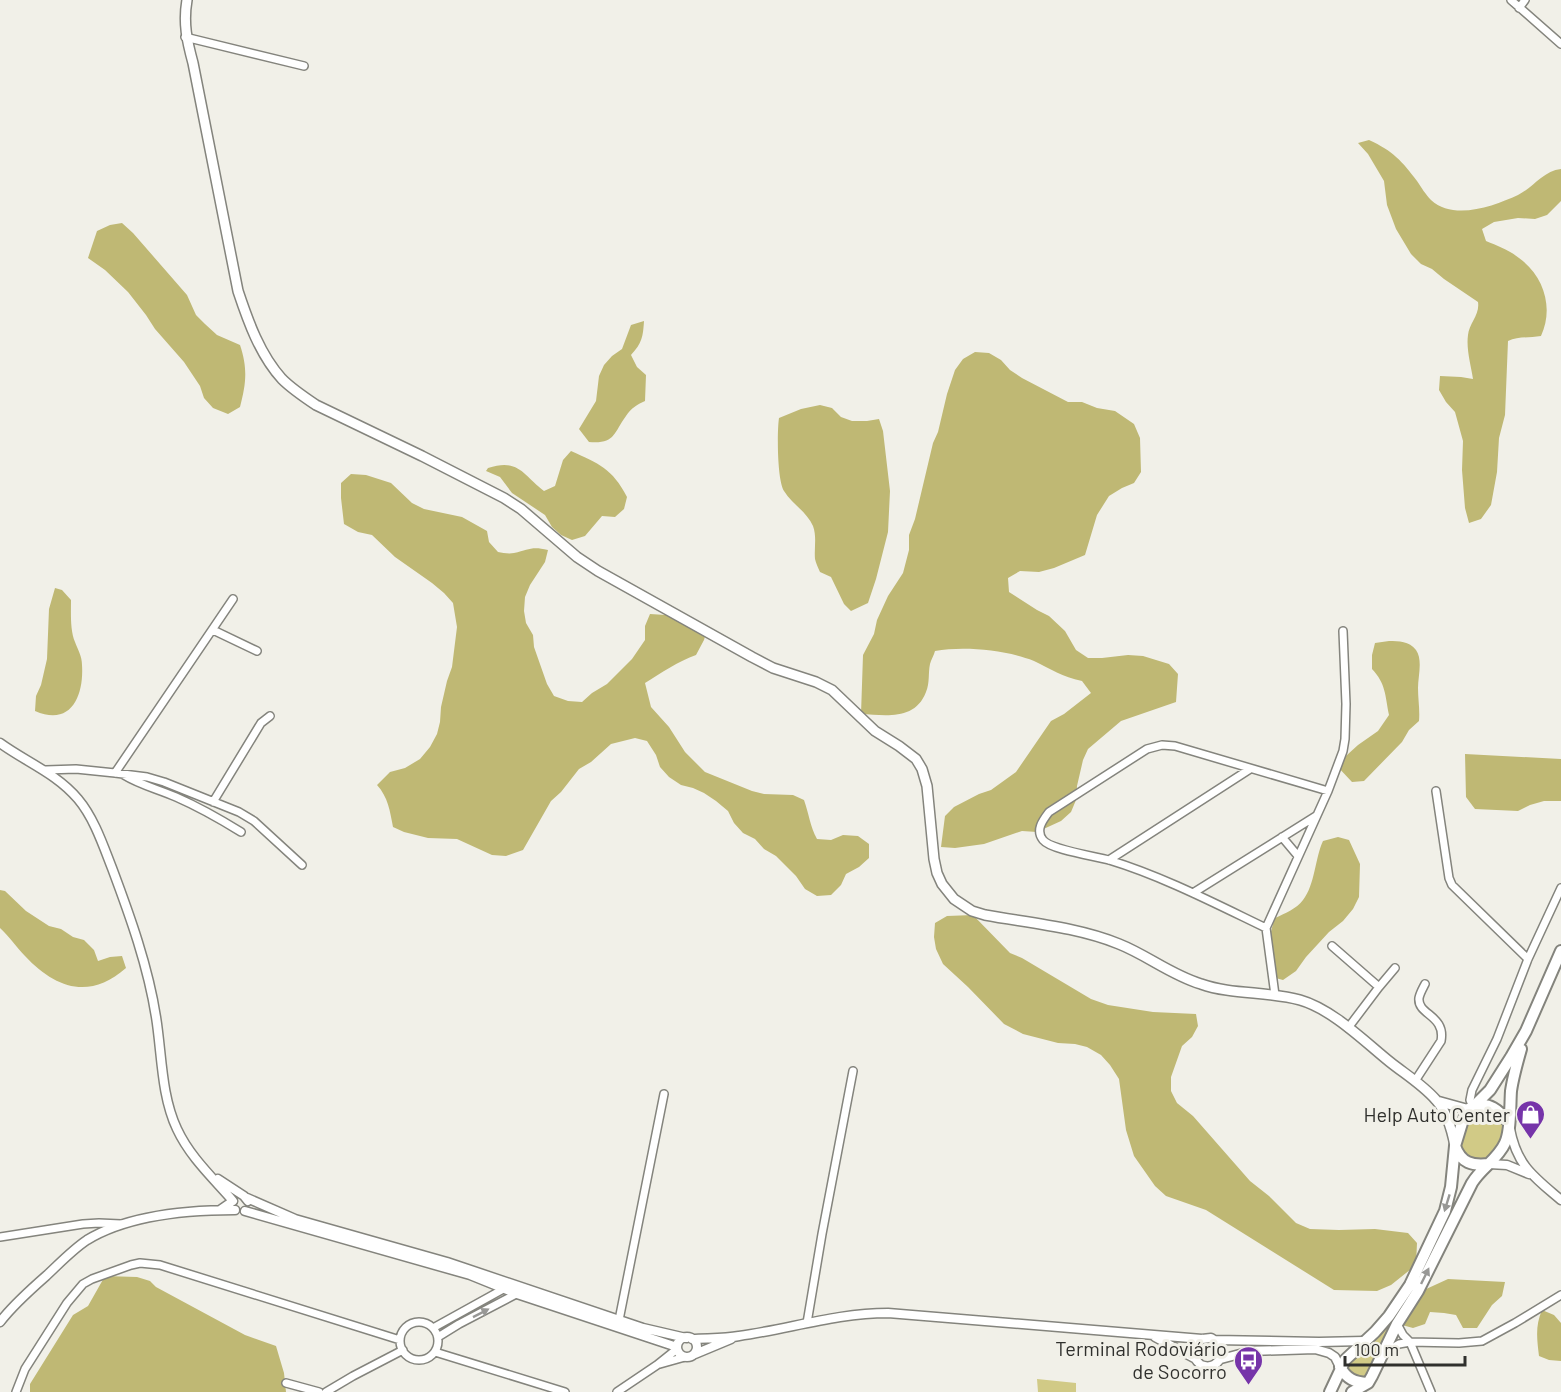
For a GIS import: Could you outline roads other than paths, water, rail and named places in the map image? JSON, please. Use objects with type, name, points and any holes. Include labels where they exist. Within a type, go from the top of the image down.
[{"type":"main road","points":[[187,0],[185,37],[197,84],[238,291],[265,356],[282,378],[300,395],[504,498],[521,509],[577,557],[633,591],[773,668],[816,682],[832,690],[875,731],[916,759],[927,786],[934,853],[942,884],[948,892],[972,911],[1071,930],[1105,939],[1122,945],[1184,978],[1210,987],[1275,995],[1300,1000],[1315,1006],[1348,1028],[1437,1101],[1451,1127],[1458,1154],[1464,1160],[1478,1165],[1489,1164]]},
{"type":"main road","points":[[1330,1392],[1345,1360],[1375,1332],[1398,1304],[1431,1242],[1449,1198],[1455,1146],[1466,1114],[1490,1090],[1511,1057],[1526,1031],[1561,951]]},
{"type":"main road","points":[[1352,1392],[1368,1383],[1397,1324],[1418,1291],[1472,1183],[1507,1140],[1511,1088],[1526,1031]]},
{"type":"main road","points":[[1437,1101],[1466,1109],[1480,1105],[1497,1109],[1509,1123]]},
{"type":"main road","points":[[1341,1367],[1349,1379],[1368,1383]]},
{"type":"street","points":[[1511,0],[1561,44]]},
{"type":"street","points":[[1519,8],[1525,0]]},
{"type":"street","points":[[185,37],[304,66]]},
{"type":"street","points":[[119,774],[233,599]]},
{"type":"street","points":[[213,630],[257,651]]},
{"type":"street","points":[[1275,995],[1266,928],[1328,791],[1345,739],[1343,631]]},
{"type":"street","points":[[213,802],[261,723],[270,716]]},
{"type":"street","points":[[0,743],[46,770],[60,781],[79,800],[102,842],[125,902],[148,979],[172,1118],[191,1154],[240,1212],[246,1211],[458,1272],[504,1289],[521,1291],[655,1331],[689,1338],[737,1337],[866,1313],[888,1312],[1215,1340],[1364,1341]]},
{"type":"street","points":[[1266,928],[1193,893],[1132,868],[1054,847],[1042,838],[1040,831],[1042,820],[1049,812],[1147,748],[1162,745],[1175,746],[1328,791]]},
{"type":"street","points":[[1109,860],[1250,769]]},
{"type":"street","points":[[46,770],[119,774],[147,777],[164,782],[239,812],[254,821],[302,866]]},
{"type":"street","points":[[119,774],[173,795],[241,832]]},
{"type":"street","points":[[1436,791],[1452,885],[1528,959]]},
{"type":"street","points":[[1193,893],[1316,816]]},
{"type":"street","points":[[1282,837],[1298,856]]},
{"type":"street","points":[[1473,1107],[1470,1100],[1472,1090],[1497,1039],[1528,959],[1561,888]]},
{"type":"street","points":[[1332,945],[1379,987]]},
{"type":"street","points":[[1348,1028],[1395,968]]},
{"type":"street","points":[[1414,1081],[1441,1041],[1442,1034],[1438,1023],[1419,1004],[1419,995],[1425,984]]},
{"type":"street","points":[[807,1323],[853,1071]]},
{"type":"street","points":[[619,1320],[664,1094]]},
{"type":"street","points":[[1509,1123],[1518,1158],[1532,1176],[1561,1200]]},
{"type":"street","points":[[1489,1164],[1507,1165],[1532,1176]]},
{"type":"street","points":[[206,1170],[244,1197],[295,1219],[447,1262],[512,1284],[521,1291],[677,1348],[685,1357]]},
{"type":"street","points":[[234,1205],[237,1196],[244,1197],[249,1205],[246,1211]]},
{"type":"street","points":[[0,1322],[77,1247],[95,1235],[121,1224],[158,1216],[220,1210],[234,1205]]},
{"type":"street","points":[[0,1237],[83,1224],[121,1224]]},
{"type":"street","points":[[16,1392],[25,1370],[76,1291],[92,1279],[140,1263],[160,1265],[400,1340]]},
{"type":"street","points":[[434,1328],[512,1284]]},
{"type":"street","points":[[438,1337],[521,1291]]},
{"type":"street","points":[[1382,1354],[1399,1344],[1410,1342],[1482,1341],[1561,1295]]},
{"type":"street","points":[[454,1316],[459,1324]]},
{"type":"street","points":[[425,1323],[434,1328],[438,1337],[435,1352],[428,1358],[418,1360],[409,1358],[402,1350],[400,1340],[403,1331],[411,1324],[425,1323]]},
{"type":"street","points":[[1397,1324],[1410,1342],[1431,1392]]},
{"type":"street","points":[[1149,1334],[1206,1367],[1213,1366],[1221,1359],[1251,1351],[1315,1349],[1335,1357],[1341,1367]]},
{"type":"street","points":[[657,1365],[692,1356],[737,1337]]},
{"type":"street","points":[[617,1392],[657,1365],[677,1348],[680,1341],[689,1338],[695,1341],[697,1348],[695,1354]]},
{"type":"street","points":[[1194,1358],[1193,1349],[1202,1339]]},
{"type":"street","points":[[1215,1340],[1222,1348],[1221,1359]]},
{"type":"street","points":[[326,1392],[402,1350]]},
{"type":"street","points":[[435,1352],[565,1392]]},
{"type":"street","points":[[286,1383],[319,1392]]},
{"type":"place","name":"Help Auto Center","points":[[1531,1140]]},
{"type":"place","name":"Terminal Rodoviário de Socorro","points":[[1248,1386]]}]
